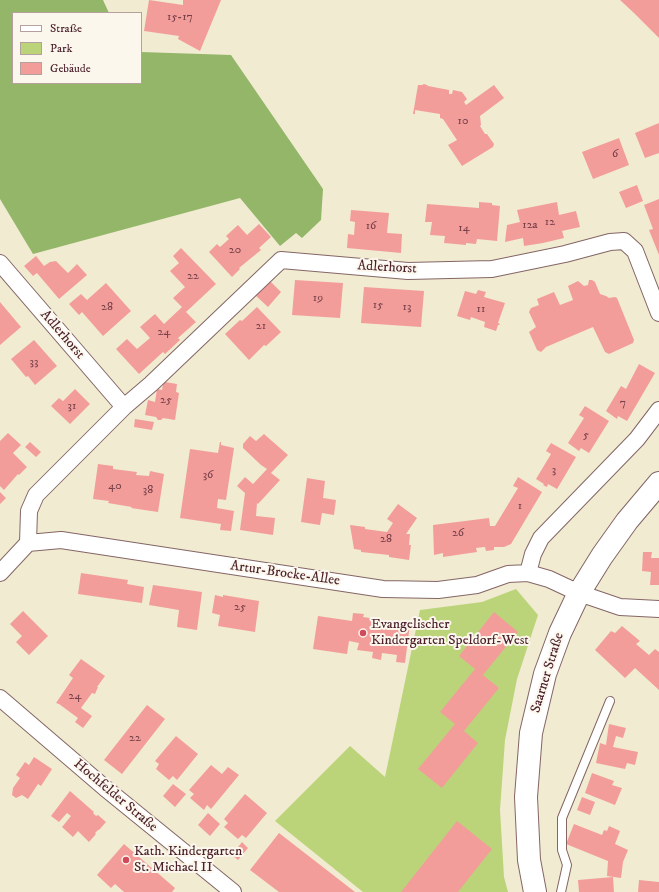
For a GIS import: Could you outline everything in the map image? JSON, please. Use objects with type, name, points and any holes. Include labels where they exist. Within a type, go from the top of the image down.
[{"type":"main road","name":"Saarner Straße","points":[[535,892],[529,860],[526,797],[530,733],[545,674],[560,633],[579,593],[602,556],[627,521],[659,483]]},
{"type":"street","name":"Adlerhorst","points":[[28,543],[29,511],[36,495],[124,407],[151,384],[281,260],[408,270],[492,269],[565,254],[610,242],[624,241],[635,251],[659,313]]},
{"type":"street","name":"Adlerhorst","points":[[0,263],[124,407]]},
{"type":"street","points":[[528,573],[533,554],[541,538],[637,439],[659,410]]},
{"type":"street","name":"Artur-Brocke-Allee","points":[[28,543],[61,540],[383,589],[438,590],[477,585],[508,574],[528,573],[549,578],[579,593],[620,607],[659,609]]},
{"type":"street","points":[[0,573],[28,543]]},
{"type":"street","name":"Hochfelder Straße","points":[[0,698],[111,793],[232,892]]},
{"type":"lane","points":[[561,892],[567,866],[562,850],[562,818],[610,701]]},
{"type":"green space","points":[[0,0],[103,0],[109,12],[12,12],[12,84],[142,84],[142,52],[231,55],[323,189],[321,220],[302,238],[296,233],[280,246],[240,198],[33,254],[0,199]]},
{"type":"green space","points":[[516,589],[538,615],[517,679],[505,740],[500,810],[504,877],[508,892],[363,892],[275,821],[350,746],[385,777],[420,610],[482,602]]},
{"type":"building","points":[[149,0],[183,5],[183,0],[221,0],[200,51],[178,39],[179,36],[144,31]]},
{"type":"building","points":[[620,0],[659,0],[659,38],[634,13]]},
{"type":"building","points":[[424,84],[449,90],[449,94],[452,94],[453,90],[462,92],[467,99],[464,102],[466,105],[494,85],[504,98],[480,116],[480,126],[494,144],[493,147],[462,166],[448,145],[457,140],[443,119],[440,118],[440,114],[415,110],[415,114],[413,114],[418,85]]},
{"type":"building","points":[[659,123],[659,153],[645,158],[635,133]]},
{"type":"building","points":[[619,138],[629,165],[593,179],[582,152]]},
{"type":"building","points":[[637,185],[643,201],[626,208],[619,192]]},
{"type":"building","points":[[659,199],[659,255],[649,230],[653,229],[644,205]]},
{"type":"building","points":[[479,202],[492,203],[492,205],[500,206],[497,241],[477,239],[476,244],[466,243],[466,245],[444,243],[445,236],[430,235],[432,222],[425,222],[427,204],[479,208]]},
{"type":"building","points":[[557,202],[559,215],[576,211],[580,227],[562,231],[564,238],[543,243],[524,246],[523,238],[505,242],[507,225],[520,222],[517,210]]},
{"type":"building","points":[[351,210],[389,213],[387,233],[402,234],[401,253],[347,248],[348,234],[354,235],[355,222],[350,221]]},
{"type":"building","points":[[259,224],[271,237],[259,248],[261,250],[239,268],[240,269],[232,277],[209,252],[217,244],[220,247],[229,239],[226,236],[238,225],[247,235]]},
{"type":"building","points":[[181,248],[216,284],[186,312],[196,322],[178,338],[180,340],[165,354],[163,352],[139,374],[116,349],[127,339],[137,349],[150,338],[140,327],[155,314],[164,324],[182,307],[173,298],[185,287],[170,271],[179,263],[173,256]]},
{"type":"building","points":[[36,256],[44,266],[50,262],[56,261],[68,273],[77,264],[87,275],[59,299],[37,273],[33,276],[24,266]]},
{"type":"building","points":[[269,280],[281,292],[268,307],[254,294]]},
{"type":"building","points":[[295,280],[343,283],[340,318],[292,315]]},
{"type":"building","points":[[589,280],[595,282],[600,294],[609,298],[617,298],[634,340],[633,343],[609,354],[605,352],[593,327],[546,347],[541,352],[537,350],[529,332],[536,327],[529,312],[531,308],[539,305],[537,299],[554,292],[560,305],[573,300],[568,286],[578,281],[584,286],[588,285]]},
{"type":"building","points":[[106,283],[131,311],[103,336],[82,312],[79,315],[69,304],[81,294],[87,300]]},
{"type":"building","points":[[364,287],[424,291],[421,327],[361,323]]},
{"type":"building","points":[[478,290],[486,292],[484,297],[505,303],[498,323],[500,324],[498,325],[496,331],[484,327],[485,322],[471,317],[470,320],[457,316],[465,291],[476,294]]},
{"type":"building","points":[[0,302],[21,327],[0,345]]},
{"type":"building","points":[[257,307],[281,332],[266,346],[264,345],[249,360],[225,334]]},
{"type":"building","points":[[34,340],[57,366],[35,385],[11,359]]},
{"type":"building","points":[[639,364],[655,373],[627,421],[618,416],[617,419],[606,411],[621,386],[626,389]]},
{"type":"building","points":[[165,382],[177,384],[176,392],[179,393],[175,420],[163,418],[158,420],[156,417],[145,415],[148,400],[155,402],[157,389],[162,390]]},
{"type":"building","points":[[75,389],[90,404],[70,424],[51,406],[59,398],[63,401]]},
{"type":"building","points":[[585,406],[609,421],[589,453],[581,448],[579,451],[568,443],[584,418],[579,415]]},
{"type":"building","points":[[135,419],[154,422],[152,430],[134,427]]},
{"type":"building","points":[[8,433],[21,445],[13,453],[27,467],[19,475],[18,474],[4,490],[0,486],[0,441]]},
{"type":"building","points":[[264,434],[288,455],[271,473],[280,480],[258,504],[257,503],[256,516],[275,518],[273,535],[240,530],[245,493],[237,486],[245,477],[253,484],[267,469],[243,448],[243,444],[250,436],[256,441]]},
{"type":"building","points":[[30,442],[41,452],[36,457],[25,447]]},
{"type":"building","points":[[220,442],[221,445],[234,448],[226,500],[218,499],[217,508],[234,511],[231,531],[220,530],[221,524],[180,518],[190,449],[218,453]]},
{"type":"building","points":[[551,443],[576,457],[557,489],[548,484],[547,487],[536,479],[551,454],[546,451]]},
{"type":"building","points":[[98,464],[113,466],[113,469],[137,472],[136,475],[149,476],[150,471],[164,474],[158,512],[131,508],[132,507],[108,503],[109,501],[93,499]]},
{"type":"building","points":[[518,477],[542,492],[511,544],[504,547],[494,547],[494,550],[486,551],[485,547],[476,548],[477,552],[443,557],[443,553],[434,555],[433,525],[489,518],[490,526],[495,526],[518,488],[513,486]]},
{"type":"building","points":[[307,478],[325,481],[323,498],[336,500],[334,515],[322,513],[320,525],[301,522]]},
{"type":"building","points":[[0,492],[6,498],[0,504]]},
{"type":"building","points":[[398,504],[417,518],[406,534],[410,534],[409,545],[411,545],[409,560],[389,557],[389,555],[361,552],[361,550],[354,549],[350,525],[387,532],[393,523],[387,519]]},
{"type":"building","points":[[643,552],[652,552],[651,558],[659,558],[659,585],[650,585],[651,572],[642,571]]},
{"type":"building","points":[[81,573],[128,580],[127,584],[144,587],[142,603],[78,594]]},
{"type":"building","points":[[153,585],[202,592],[197,630],[177,627],[179,610],[149,605]]},
{"type":"building","points":[[215,595],[259,601],[255,632],[218,626],[220,615],[212,613]]},
{"type":"building","points":[[23,611],[48,636],[29,655],[16,642],[22,636],[10,624]]},
{"type":"building","points":[[494,612],[518,632],[483,675],[499,688],[464,731],[478,743],[442,788],[418,769],[455,724],[440,712],[475,669],[459,656]]},
{"type":"building","name":"Evangelischer Kindergarten Speldorf-West","points":[[353,613],[364,614],[363,617],[410,624],[405,663],[396,662],[397,655],[382,653],[381,660],[372,658],[373,652],[357,650],[359,643],[349,641],[347,654],[313,649],[318,616],[352,621]]},
{"type":"building","points":[[622,626],[640,641],[636,644],[649,655],[655,649],[659,652],[659,690],[635,668],[625,678],[595,650],[611,631],[615,633]]},
{"type":"building","points":[[81,659],[105,676],[97,687],[95,694],[92,693],[81,708],[92,716],[83,728],[75,722],[78,718],[56,703],[73,678],[69,675]]},
{"type":"building","points":[[147,705],[165,719],[122,774],[104,760]]},
{"type":"building","points":[[609,724],[626,728],[623,738],[616,736],[613,747],[638,752],[635,765],[627,763],[625,769],[596,763],[600,743],[606,745]]},
{"type":"building","points":[[176,736],[198,754],[177,780],[173,776],[169,780],[156,769],[159,764],[155,761]]},
{"type":"building","points":[[34,757],[52,769],[41,786],[38,784],[28,799],[22,795],[16,798],[12,795],[13,788],[20,778],[16,775],[25,762],[29,765]]},
{"type":"building","points":[[211,765],[222,774],[228,767],[239,775],[211,809],[207,805],[204,810],[190,798],[194,794],[189,790]]},
{"type":"building","points":[[592,773],[614,781],[612,785],[622,788],[615,805],[585,793]]},
{"type":"building","points":[[173,784],[186,794],[175,807],[163,796]]},
{"type":"building","points":[[70,791],[94,812],[93,813],[96,816],[98,815],[106,822],[95,833],[96,834],[89,842],[78,831],[73,837],[62,827],[71,816],[67,813],[59,822],[51,816]]},
{"type":"building","points":[[245,794],[267,813],[246,838],[242,835],[238,839],[224,827],[228,823],[224,819]]},
{"type":"building","points":[[582,797],[595,802],[590,815],[577,810]]},
{"type":"building","points":[[208,813],[220,824],[210,836],[198,825]]},
{"type":"building","points":[[457,821],[492,849],[458,892],[401,892]]},
{"type":"building","points":[[574,824],[602,835],[604,830],[607,831],[609,826],[620,831],[615,844],[628,850],[623,862],[621,878],[607,876],[608,861],[566,844]]},
{"type":"building","points":[[279,833],[355,892],[279,892],[250,870]]},
{"type":"building","points":[[242,842],[248,848],[238,860],[232,855]]},
{"type":"building","name":"Kath. Kindergarten St. Michael II","points":[[124,844],[175,888],[172,892],[124,892],[115,884],[111,888],[97,875]]},
{"type":"building","points":[[613,877],[614,892],[579,892],[578,880]]},
{"type":"building","points":[[639,880],[659,882],[659,892],[638,892]]},
{"type":"place","name":"Evangelischer Kindergarten Speldorf-West","points":[[363,633]]},
{"type":"place","name":"Kath. Kindergarten St. Michael II","points":[[126,860]]}]
